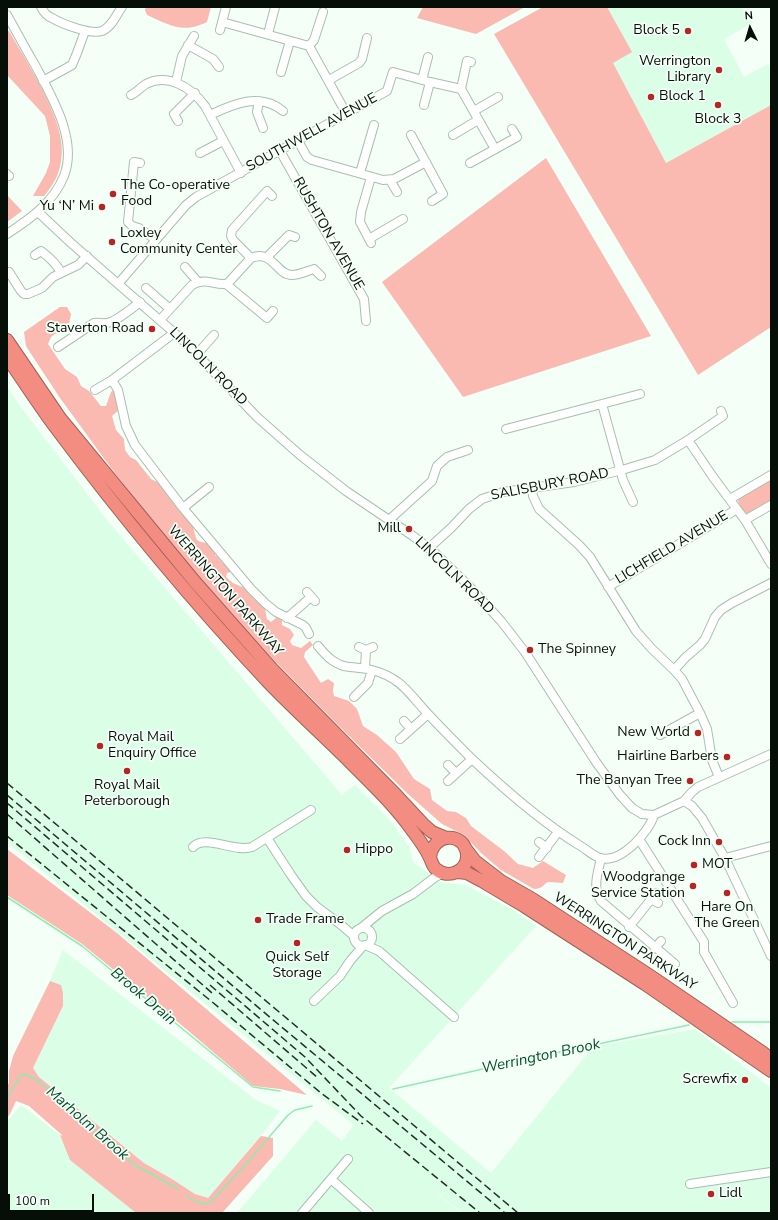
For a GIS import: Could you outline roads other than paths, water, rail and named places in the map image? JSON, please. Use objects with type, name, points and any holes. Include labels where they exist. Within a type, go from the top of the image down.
[{"type":"highway","name":"WERRINGTON PARKWAY","points":[[9,348],[60,418],[195,582],[262,657],[424,825],[432,832],[446,838]]},
{"type":"highway","name":"WERRINGTON PARKWAY","points":[[9,348],[58,429],[131,524],[199,605],[270,684],[344,755],[391,803],[411,828],[431,861]]},
{"type":"highway","points":[[446,838],[457,840],[462,843],[467,853],[465,864],[458,872],[452,874],[444,873],[436,869],[431,861],[431,852],[436,842],[446,838]]},
{"type":"highway","name":"WERRINGTON PARKWAY","points":[[465,848],[475,860],[500,881],[534,900],[649,975],[771,1059]]},
{"type":"highway","name":"WERRINGTON PARKWAY","points":[[458,872],[467,873],[524,906],[645,984],[771,1071]]},
{"type":"street","points":[[41,7],[50,17],[85,31],[101,31],[107,28],[122,7]]},
{"type":"street","points":[[226,7],[221,26],[268,34],[309,46],[346,113]]},
{"type":"street","points":[[268,34],[275,7]]},
{"type":"street","points":[[309,46],[314,40],[322,12]]},
{"type":"street","points":[[7,234],[38,212],[48,202],[60,185],[64,175],[68,151],[64,127],[56,106],[8,19]]},
{"type":"street","points":[[43,81],[72,65],[78,53],[85,31]]},
{"type":"street","points":[[176,82],[182,56],[194,36]]},
{"type":"street","points":[[329,80],[359,63],[362,59],[367,38]]},
{"type":"street","points":[[282,72],[290,41]]},
{"type":"street","points":[[188,45],[213,59],[219,67]]},
{"type":"street","points":[[424,104],[428,57]]},
{"type":"street","points":[[471,62],[467,61],[461,89],[495,149]]},
{"type":"street","name":"SOUTHWELL AVENUE","points":[[118,284],[177,214],[196,197],[387,91],[393,72],[426,81]]},
{"type":"street","points":[[131,95],[138,92],[144,85],[156,80],[176,82],[194,94],[202,102],[210,115],[241,173]]},
{"type":"street","points":[[426,81],[461,89]]},
{"type":"street","points":[[178,121],[174,114],[194,94]]},
{"type":"street","points":[[474,111],[498,97]]},
{"type":"street","points":[[210,115],[226,107],[249,101],[270,103],[283,111]]},
{"type":"street","points":[[259,102],[257,112],[264,128]]},
{"type":"street","points":[[453,135],[478,120]]},
{"type":"street","points":[[360,173],[374,125]]},
{"type":"street","points":[[470,163],[517,137],[512,129]]},
{"type":"street","points":[[411,134],[443,194],[432,201]]},
{"type":"street","points":[[200,153],[223,140]]},
{"type":"street","points":[[298,141],[306,157],[312,160],[383,180],[394,179],[426,162]]},
{"type":"street","name":"RUSHTON AVENUE","points":[[280,151],[364,299],[366,321]]},
{"type":"street","points":[[140,163],[134,162],[128,222],[132,226],[139,228],[156,240]]},
{"type":"street","points":[[371,177],[361,212],[360,222],[370,241],[403,219]]},
{"type":"street","points":[[390,180],[397,192]]},
{"type":"street","points":[[251,258],[233,240],[231,236],[232,230],[267,191],[272,196]]},
{"type":"street","name":"LINCOLN ROAD","points":[[38,212],[174,332],[257,417],[300,455],[346,491],[429,548],[468,585],[501,621],[525,652],[596,762],[620,795],[632,808],[642,814],[654,815]]},
{"type":"street","points":[[267,257],[289,235],[295,237]]},
{"type":"street","points":[[35,255],[41,251],[59,268],[61,273]]},
{"type":"street","points":[[9,272],[21,291],[24,294],[28,294],[42,288],[53,277],[78,265],[87,256]]},
{"type":"street","points":[[226,284],[254,256],[267,257],[287,274],[301,274],[314,269],[321,276]]},
{"type":"street","points":[[185,267],[198,282]]},
{"type":"street","points":[[160,320],[192,285],[204,281],[226,284],[266,318],[273,311]]},
{"type":"street","points":[[146,288],[170,309]]},
{"type":"street","points":[[58,347],[94,323],[107,323],[116,320],[140,302]]},
{"type":"street","points":[[95,390],[112,380],[174,332]]},
{"type":"street","points":[[197,354],[214,335]]},
{"type":"street","points":[[112,380],[118,390],[126,426],[135,446],[183,508],[251,589],[276,612],[303,625],[309,634]]},
{"type":"street","points":[[506,429],[640,394]]},
{"type":"street","points":[[602,404],[622,470],[623,480],[634,502]]},
{"type":"street","name":"SALISBURY ROAD","points":[[429,548],[469,509],[482,499],[503,492],[574,482],[655,460],[724,417]]},
{"type":"street","points":[[688,440],[745,520],[771,564]]},
{"type":"street","points":[[389,520],[432,481],[437,466],[447,457],[468,450]]},
{"type":"street","points":[[730,499],[771,475]]},
{"type":"street","points":[[183,508],[211,485]]},
{"type":"street","points":[[532,488],[533,496],[539,509],[580,545],[590,557],[636,631],[682,679],[707,730],[712,760],[719,777]]},
{"type":"street","points":[[745,520],[771,505]]},
{"type":"street","name":"LICHFIELD AVENUE","points":[[608,587],[737,509]]},
{"type":"street","points":[[674,670],[700,645],[715,617],[721,610],[771,583]]},
{"type":"street","points":[[287,618],[311,596]]},
{"type":"street","points":[[318,646],[325,655],[340,665],[369,669],[392,677],[400,683],[472,759],[504,789],[558,832],[601,858],[610,858],[622,854],[632,847],[652,822],[654,815],[684,801],[695,789],[771,754]]},
{"type":"street","points":[[354,685],[357,694],[368,683],[369,669],[366,648]]},
{"type":"street","points":[[660,735],[700,713]]},
{"type":"street","points":[[400,739],[428,714]]},
{"type":"street","points":[[404,721],[411,729]]},
{"type":"street","points":[[448,781],[472,759]]},
{"type":"street","points":[[448,765],[456,773]]},
{"type":"street","points":[[684,801],[692,806],[702,818],[725,858],[771,956]]},
{"type":"street","points":[[193,847],[197,843],[203,842],[248,848],[267,838],[311,810]]},
{"type":"street","points":[[539,857],[558,832]]},
{"type":"street","points":[[267,838],[306,896],[317,907],[340,924],[357,934]]},
{"type":"street","points":[[639,838],[704,942],[704,952],[733,1003]]},
{"type":"street","points":[[539,842],[547,848]]},
{"type":"street","points":[[725,858],[771,846]]},
{"type":"street","points":[[601,858],[596,885],[597,896],[629,927],[675,964]]},
{"type":"street","points":[[424,886],[430,874],[431,861]]},
{"type":"street","points":[[350,961],[357,934],[382,912],[413,894],[434,878],[444,873]]},
{"type":"street","points":[[629,927],[655,898]]},
{"type":"street","points":[[314,1001],[340,976],[350,961],[364,946],[370,943],[375,924],[382,912]]},
{"type":"street","points":[[357,934],[364,928],[369,930],[379,951]]},
{"type":"street","points":[[357,934],[358,944],[379,951],[454,1017]]},
{"type":"street","points":[[655,948],[661,941]]},
{"type":"street","points":[[302,1213],[348,1159]]},
{"type":"street","points":[[690,1184],[771,1172]]},
{"type":"street","points":[[331,1180],[369,1213]]},
{"type":"waterway","name":"Brook Drain","points":[[7,897],[82,946],[253,1087],[280,1091]]},
{"type":"waterway","name":"Werrington Brook","points":[[732,1022],[771,1022]]},
{"type":"waterway","name":"Werrington Brook","points":[[393,1089],[689,1025]]},
{"type":"waterway","name":"Marholm Brook","points":[[7,1099],[20,1076],[25,1074],[37,1080],[104,1137],[133,1164],[178,1189]]},
{"type":"waterway","name":"Marholm Brook","points":[[186,1195],[201,1203],[211,1202],[288,1115],[295,1110],[312,1106]]},
{"type":"railway","points":[[7,783],[518,1213]]},
{"type":"railway","points":[[7,795],[272,1019],[505,1213]]},
{"type":"railway","points":[[7,803],[305,1057],[361,1116],[480,1213]]},
{"type":"railway","points":[[7,814],[212,993]]},
{"type":"railway","points":[[7,836],[211,1001],[321,1093],[363,1124]]},
{"type":"railway","points":[[210,985],[318,1078]]},
{"type":"place","name":"Block 5","points":[[688,31]]},
{"type":"place","name":"Werrington Library","points":[[719,70]]},
{"type":"place","name":"Block 1","points":[[651,97]]},
{"type":"place","name":"Block 3","points":[[718,105]]},
{"type":"place","name":"The Co-operative Food","points":[[113,194]]},
{"type":"place","name":"Yu ‘N’ Mi","points":[[102,207]]},
{"type":"place","name":"Loxley Community Center","points":[[112,242]]},
{"type":"place","name":"Staverton Road","points":[[152,329]]},
{"type":"place","name":"Mill","points":[[409,529]]},
{"type":"place","name":"The Spinney","points":[[530,650]]},
{"type":"place","name":"New World","points":[[698,733]]},
{"type":"place","name":"Royal Mail Enquiry Office","points":[[100,746]]},
{"type":"place","name":"Hairline Barbers","points":[[727,757]]},
{"type":"place","name":"Royal Mail Peterborough","points":[[127,771]]},
{"type":"place","name":"The Banyan Tree","points":[[690,781]]},
{"type":"place","name":"Cock Inn","points":[[719,842]]},
{"type":"place","name":"Hippo","points":[[347,850]]},
{"type":"place","name":"MOT","points":[[694,865]]},
{"type":"place","name":"Woodgrange Service Station","points":[[693,886]]},
{"type":"place","name":"Hare On The Green","points":[[727,893]]},
{"type":"place","name":"Trade Frame","points":[[258,920]]},
{"type":"place","name":"Quick Self Storage","points":[[297,943]]},
{"type":"place","name":"Screwfix","points":[[745,1080]]},
{"type":"place","name":"Lidl","points":[[711,1194]]}]
